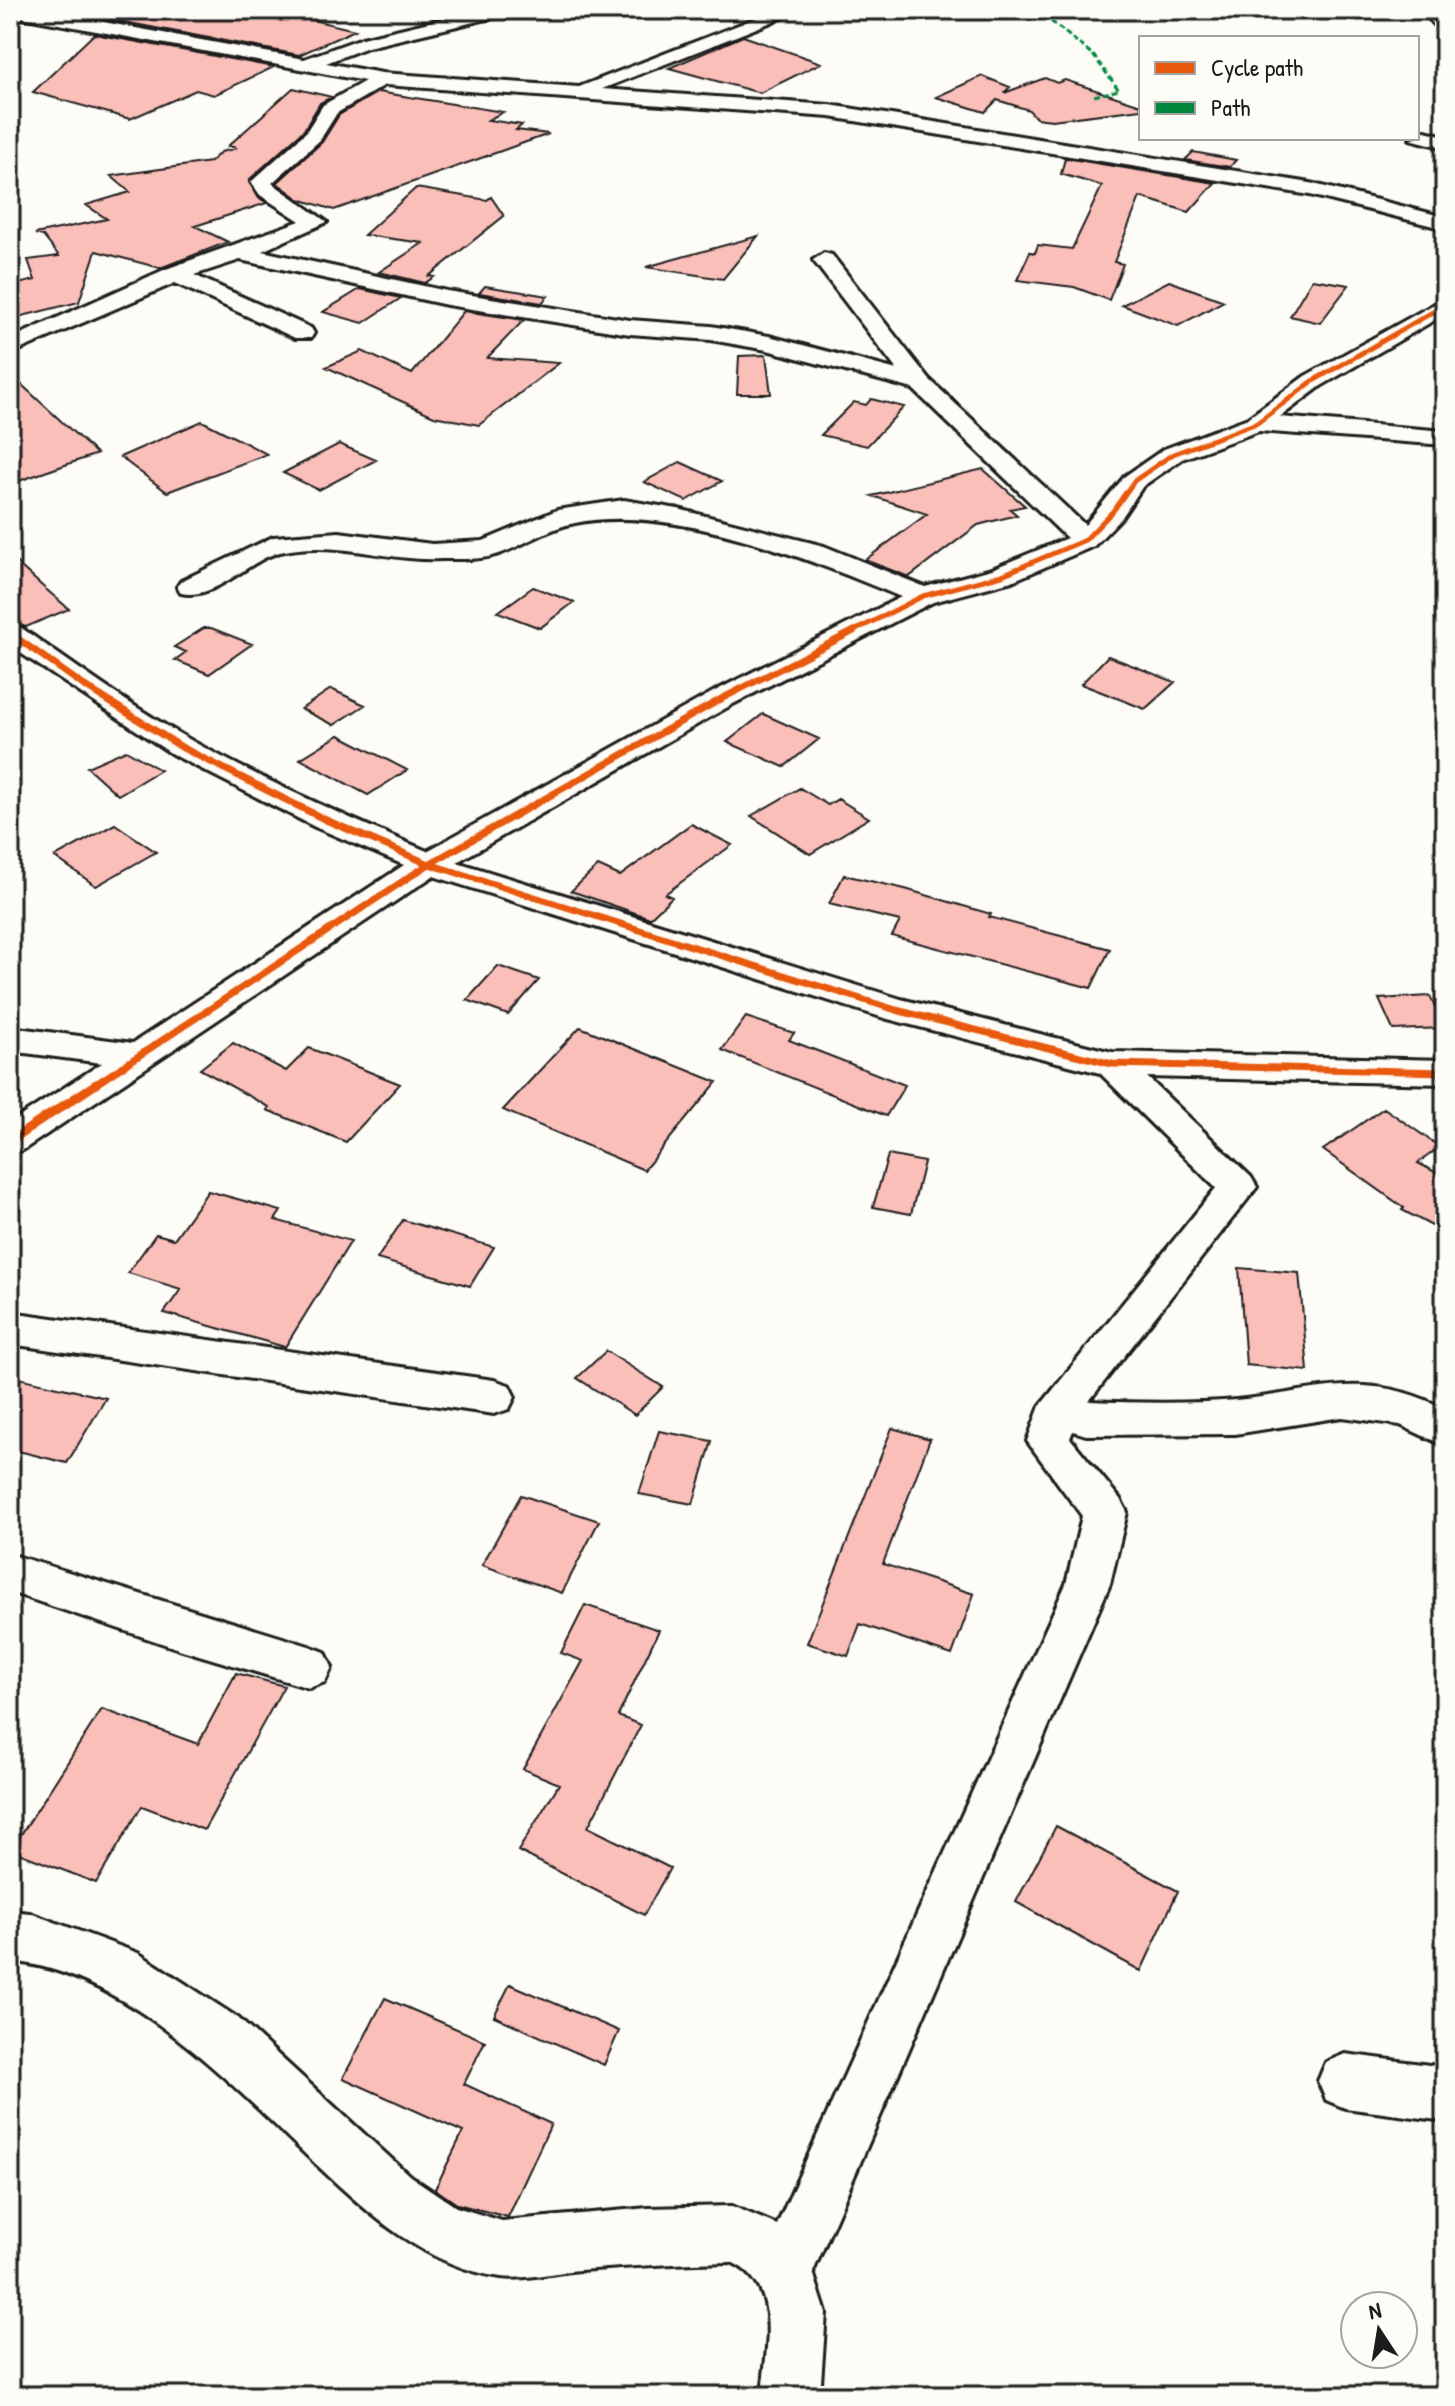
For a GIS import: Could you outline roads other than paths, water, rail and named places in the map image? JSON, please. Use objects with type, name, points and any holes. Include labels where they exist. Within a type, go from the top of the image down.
[{"type":"street","points":[[10,10],[382,79],[830,111],[1310,189],[1445,223]]},
{"type":"street","points":[[308,64],[362,43],[502,10]]},
{"type":"street","points":[[578,92],[793,10]]},
{"type":"street","points":[[1432,10],[1445,28]]},
{"type":"street","points":[[10,347],[174,274],[239,253],[316,222],[267,191],[261,182],[313,136],[330,109],[382,79]]},
{"type":"street","points":[[1419,136],[1445,142]]},
{"type":"street","points":[[239,253],[447,298],[630,327],[711,333],[769,343],[921,384]]},
{"type":"street","points":[[824,260],[921,384],[1085,540]]},
{"type":"street","points":[[174,274],[303,333]]},
{"type":"street","points":[[10,1141],[429,864],[723,698],[923,596],[1002,575],[1085,540],[1113,511],[1134,481],[1173,454],[1257,423],[1313,381],[1445,305]]},
{"type":"street","points":[[1257,423],[1445,438]]},
{"type":"street","points":[[191,587],[273,545],[339,540],[432,552],[487,549],[566,516],[624,508],[678,517],[815,552],[923,596]]},
{"type":"street","points":[[10,633],[183,748],[326,820],[429,864],[896,1010],[1112,1064],[1445,1072]]},
{"type":"street","points":[[10,1039],[139,1056]]},
{"type":"street","points":[[785,2272],[1088,1584],[1105,1512],[1048,1441],[1061,1406],[1238,1187],[1112,1064]]},
{"type":"street","points":[[10,1328],[494,1397]]},
{"type":"street","points":[[1061,1406],[1086,1418],[1235,1417],[1342,1400],[1407,1409],[1445,1429]]},
{"type":"street","points":[[10,1573],[182,1630],[309,1667]]},
{"type":"street","points":[[10,1936],[30,1938],[120,1971],[219,2037],[390,2196],[443,2231],[502,2249],[648,2236],[732,2234],[762,2247],[785,2272],[797,2313],[791,2396]]},
{"type":"street","points":[[1345,2081],[1445,2094]]}]
